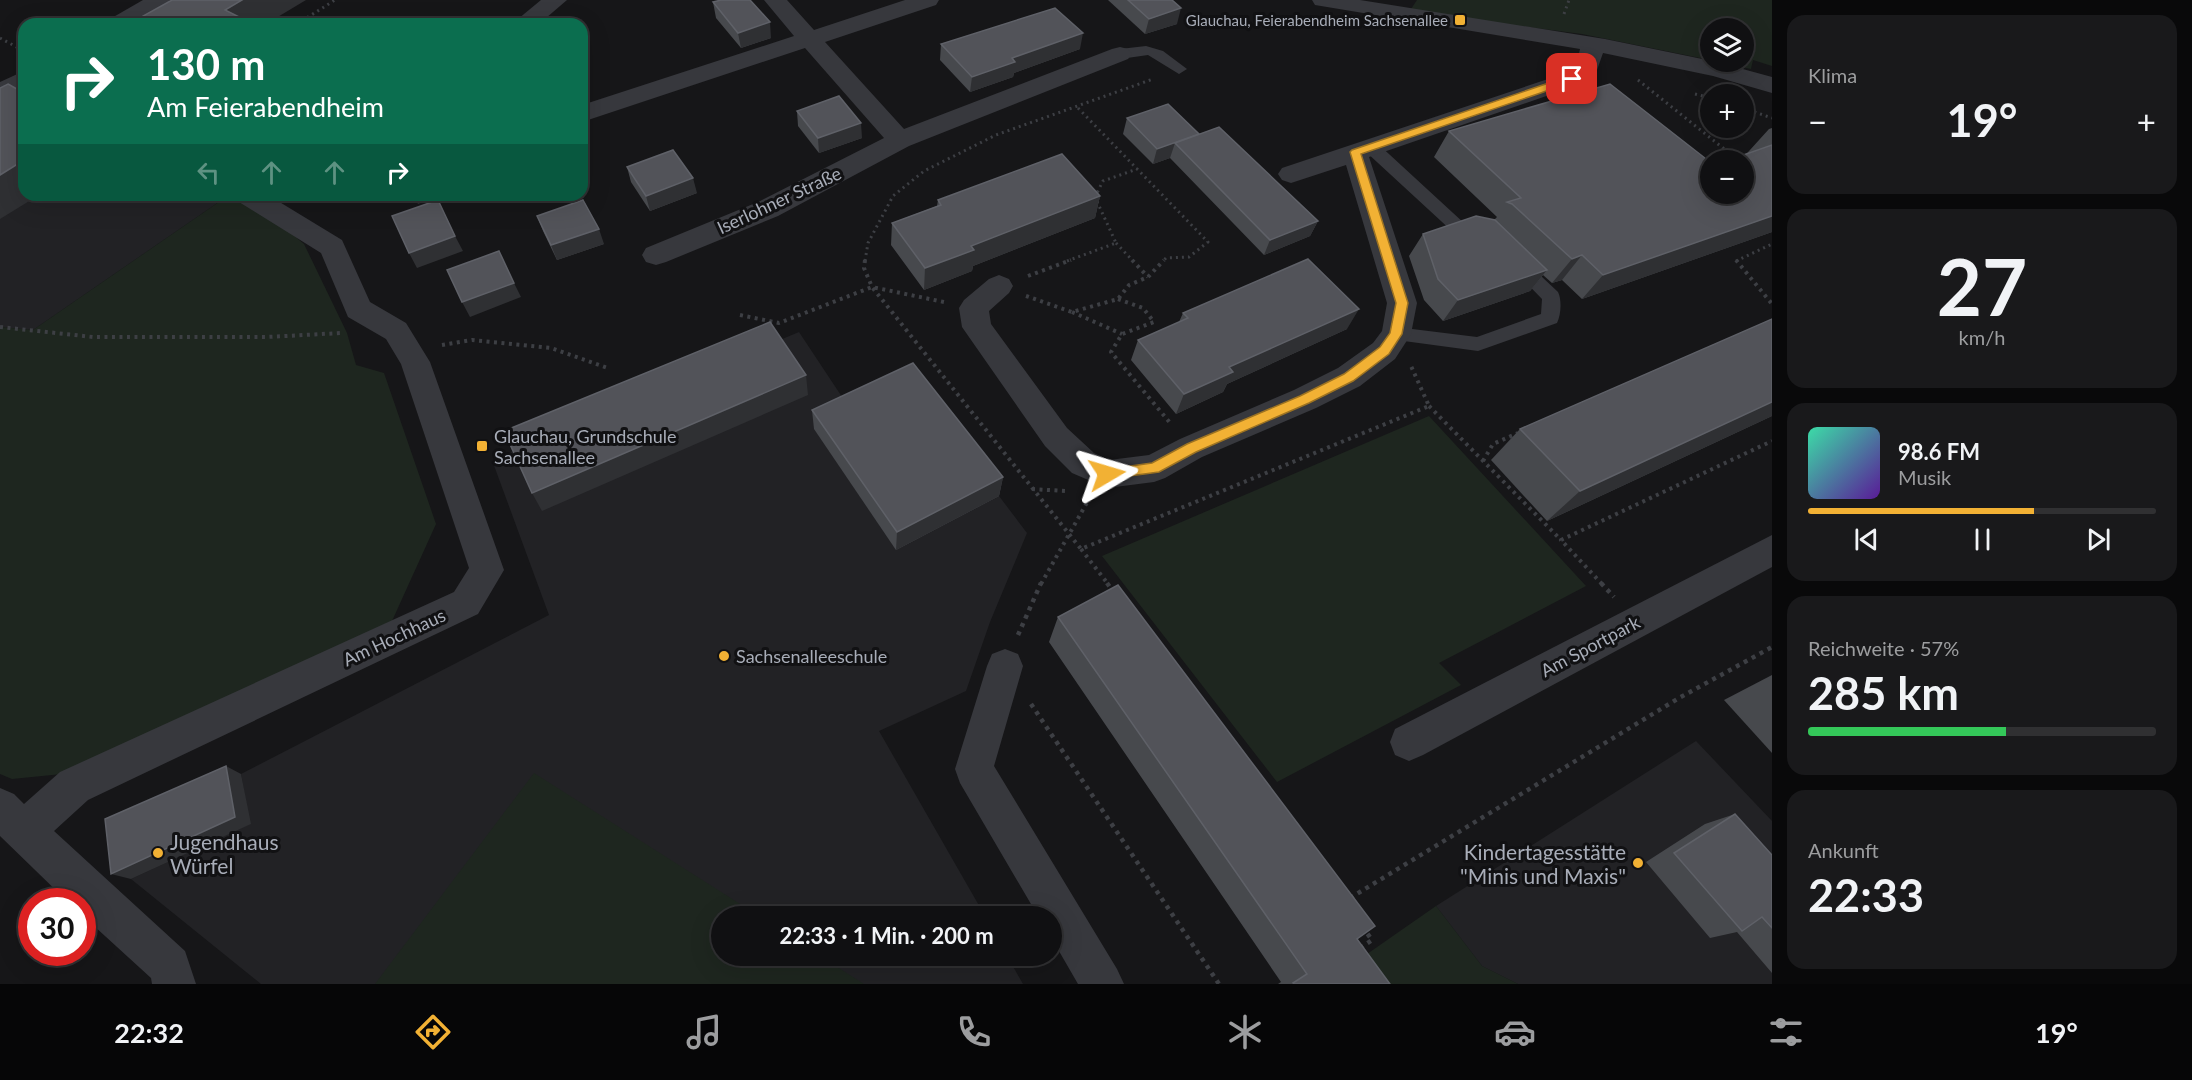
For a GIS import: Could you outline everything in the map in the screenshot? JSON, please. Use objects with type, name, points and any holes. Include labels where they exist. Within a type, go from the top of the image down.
[{"type":"street","points":[[128,18],[159,0]]},
{"type":"street","points":[[532,18],[556,0]]},
{"type":"street","points":[[775,0],[900,140]]},
{"type":"street","points":[[588,112],[928,0]]},
{"type":"street","points":[[1323,0],[1404,8],[1728,71],[1772,85]]},
{"type":"street","points":[[1291,174],[1572,79],[1588,65],[1593,45]]},
{"type":"street","name":"Iserlohner Straße","points":[[656,255],[768,209],[900,140],[1120,54]]},
{"type":"street","points":[[0,92],[18,82]]},
{"type":"street","points":[[999,286],[974,308],[977,327],[1056,437],[1083,463],[1107,474],[1154,468],[1191,448],[1305,399],[1349,377],[1384,351],[1396,334],[1402,303],[1363,150]]},
{"type":"street","name":"Am Hochhaus","points":[[12,819],[74,786],[466,603],[487,570],[415,362],[396,331],[358,309],[332,247],[258,201]]},
{"type":"street","name":"Am Sportpark","points":[[1409,742],[1772,550]]},
{"type":"street","points":[[1005,666],[974,768],[1102,984]]},
{"type":"street","points":[[12,819],[105,908],[170,966],[174,984]]},
{"type":"lane","points":[[1120,54],[1140,49],[1160,53],[1179,69]]},
{"type":"lane","points":[[1363,150],[1460,229],[1487,235],[1551,297],[1550,318],[1478,344],[1396,334]]},
{"type":"path","points":[[307,18],[335,0]]},
{"type":"path","points":[[0,38],[18,48]]},
{"type":"path","points":[[1117,597],[872,287],[864,268],[868,243],[893,196],[924,171],[996,135],[1078,108],[1179,69]]},
{"type":"path","points":[[1638,80],[1726,150]]},
{"type":"path","points":[[1078,108],[1208,242],[1189,257],[1166,258],[1148,277],[1129,285],[1118,299]]},
{"type":"path","points":[[1754,112],[1772,118]]},
{"type":"path","points":[[1137,169],[1103,181],[1095,197],[1116,243],[1148,277]]},
{"type":"path","points":[[999,286],[1116,243]]},
{"type":"path","points":[[1772,244],[1735,260],[1772,304]]},
{"type":"path","points":[[999,286],[1072,312],[1122,334]]},
{"type":"path","points":[[740,315],[779,323],[872,287],[974,308]]},
{"type":"path","points":[[1072,312],[1118,299],[1143,308],[1154,322],[1122,334],[1111,352],[1191,448]]},
{"type":"path","points":[[0,327],[93,338],[267,337],[396,331],[426,348],[472,340],[551,348],[608,368]]},
{"type":"path","points":[[1396,334],[1429,406],[1637,621]]},
{"type":"path","points":[[1081,549],[1429,406]]},
{"type":"path","points":[[1483,461],[1493,444],[1525,430]]},
{"type":"path","points":[[1561,540],[1772,441]]},
{"type":"path","points":[[1107,474],[1067,532],[1038,587],[1005,666],[1219,984]]},
{"type":"path","points":[[1345,902],[1679,698],[1772,647]]},
{"type":"path","points":[[1359,921],[1372,940],[1358,950],[1363,957]]},
{"type":"shaded area","points":[[1417,0],[1772,0],[1772,66],[1754,60],[1754,18],[1700,18],[1700,58],[1582,34],[1409,12]]},
{"type":"shaded area","points":[[18,82],[18,201],[220,201],[33,330],[0,327],[0,92]]},
{"type":"shaded area","points":[[220,201],[252,201],[304,244],[347,333],[356,365],[384,373],[436,524],[392,621],[62,774],[12,779],[0,774],[0,327],[33,330]]},
{"type":"shaded area","name":"Sachsenalleeschule","points":[[799,332],[852,412],[999,496],[1027,533],[990,622],[966,691],[879,731],[979,906],[711,906],[711,966],[1013,966],[1023,984],[261,984],[131,879],[250,824],[241,774],[549,615],[492,460]]},
{"type":"shaded area","points":[[1429,416],[1586,586],[1439,663],[1461,685],[1277,782],[1102,556]]},
{"type":"shaded area","name":"Kindertagesstätte \"Minis und Maxis\"","points":[[1696,741],[1772,821],[1772,984],[1518,984],[1482,966],[1436,906]]},
{"type":"shaded area","points":[[534,773],[743,906],[711,906],[711,966],[836,966],[864,984],[375,984]]},
{"type":"shaded area","points":[[1436,906],[1482,966],[1518,984],[1359,984],[1347,968]]},
{"type":"building","points":[[172,0],[242,0],[225,10],[241,18],[140,18]]},
{"type":"building","points":[[750,0],[770,22],[738,33],[713,2]]},
{"type":"building","points":[[1128,0],[1172,0],[1181,8],[1149,19]]},
{"type":"building","points":[[1055,8],[1083,33],[1012,58],[1015,62],[972,77],[941,44]]},
{"type":"building","points":[[8,84],[18,90],[18,164],[0,175],[0,88]]},
{"type":"building","points":[[1610,84],[1700,154],[1700,204],[1754,204],[1754,151],[1772,145],[1772,216],[1603,275],[1582,255],[1572,259],[1507,202],[1521,198],[1449,131]]},
{"type":"building","points":[[839,96],[861,123],[818,138],[797,111]]},
{"type":"building","points":[[1168,104],[1199,134],[1157,149],[1127,118]]},
{"type":"building","points":[[1219,127],[1318,221],[1270,240],[1175,143]]},
{"type":"building","points":[[673,150],[693,178],[646,196],[627,167]]},
{"type":"building","points":[[1062,154],[1100,196],[971,246],[974,250],[925,268],[892,223],[941,205],[938,200]]},
{"type":"building","points":[[438,201],[455,236],[409,253],[392,216]]},
{"type":"building","points":[[584,201],[599,229],[551,245],[537,216]]},
{"type":"building","points":[[1476,216],[1495,220],[1547,270],[1458,300],[1438,279],[1423,234]]},
{"type":"building","points":[[499,251],[514,283],[462,302],[447,270]]},
{"type":"building","points":[[1308,259],[1359,309],[1229,367],[1233,372],[1184,394],[1138,340],[1188,318],[1183,313]]},
{"type":"building","points":[[1772,319],[1772,402],[1580,491],[1520,429]]},
{"type":"building","points":[[770,322],[806,375],[532,493],[504,431]]},
{"type":"building","points":[[913,363],[1003,477],[897,532],[812,410]]},
{"type":"building","points":[[1118,585],[1375,926],[1357,939],[1390,984],[1293,983],[1307,974],[1058,617]]},
{"type":"building","name":"Jugendhaus Würfel","points":[[226,766],[235,817],[111,874],[105,819]]},
{"type":"building","points":[[1735,814],[1772,855],[1772,928],[1762,917],[1742,931],[1674,853]]},
{"type":"place","name":"Glauchau, Feierabendheim Sachsenallee","points":[[1460,20]]},
{"type":"place","name":"Glauchau, Grundschule Sachsenallee","points":[[482,446]]},
{"type":"place","name":"Sachsenalleeschule","points":[[724,656]]},
{"type":"place","name":"Jugendhaus Würfel","points":[[158,853]]},
{"type":"place","name":"Kindertagesstätte \"Minis und Maxis\"","points":[[1638,863]]},
{"type":"route","points":[[1107,474],[1154,468],[1191,448],[1305,399],[1349,377],[1384,351],[1396,334],[1402,303],[1356,152],[1572,79]]}]
